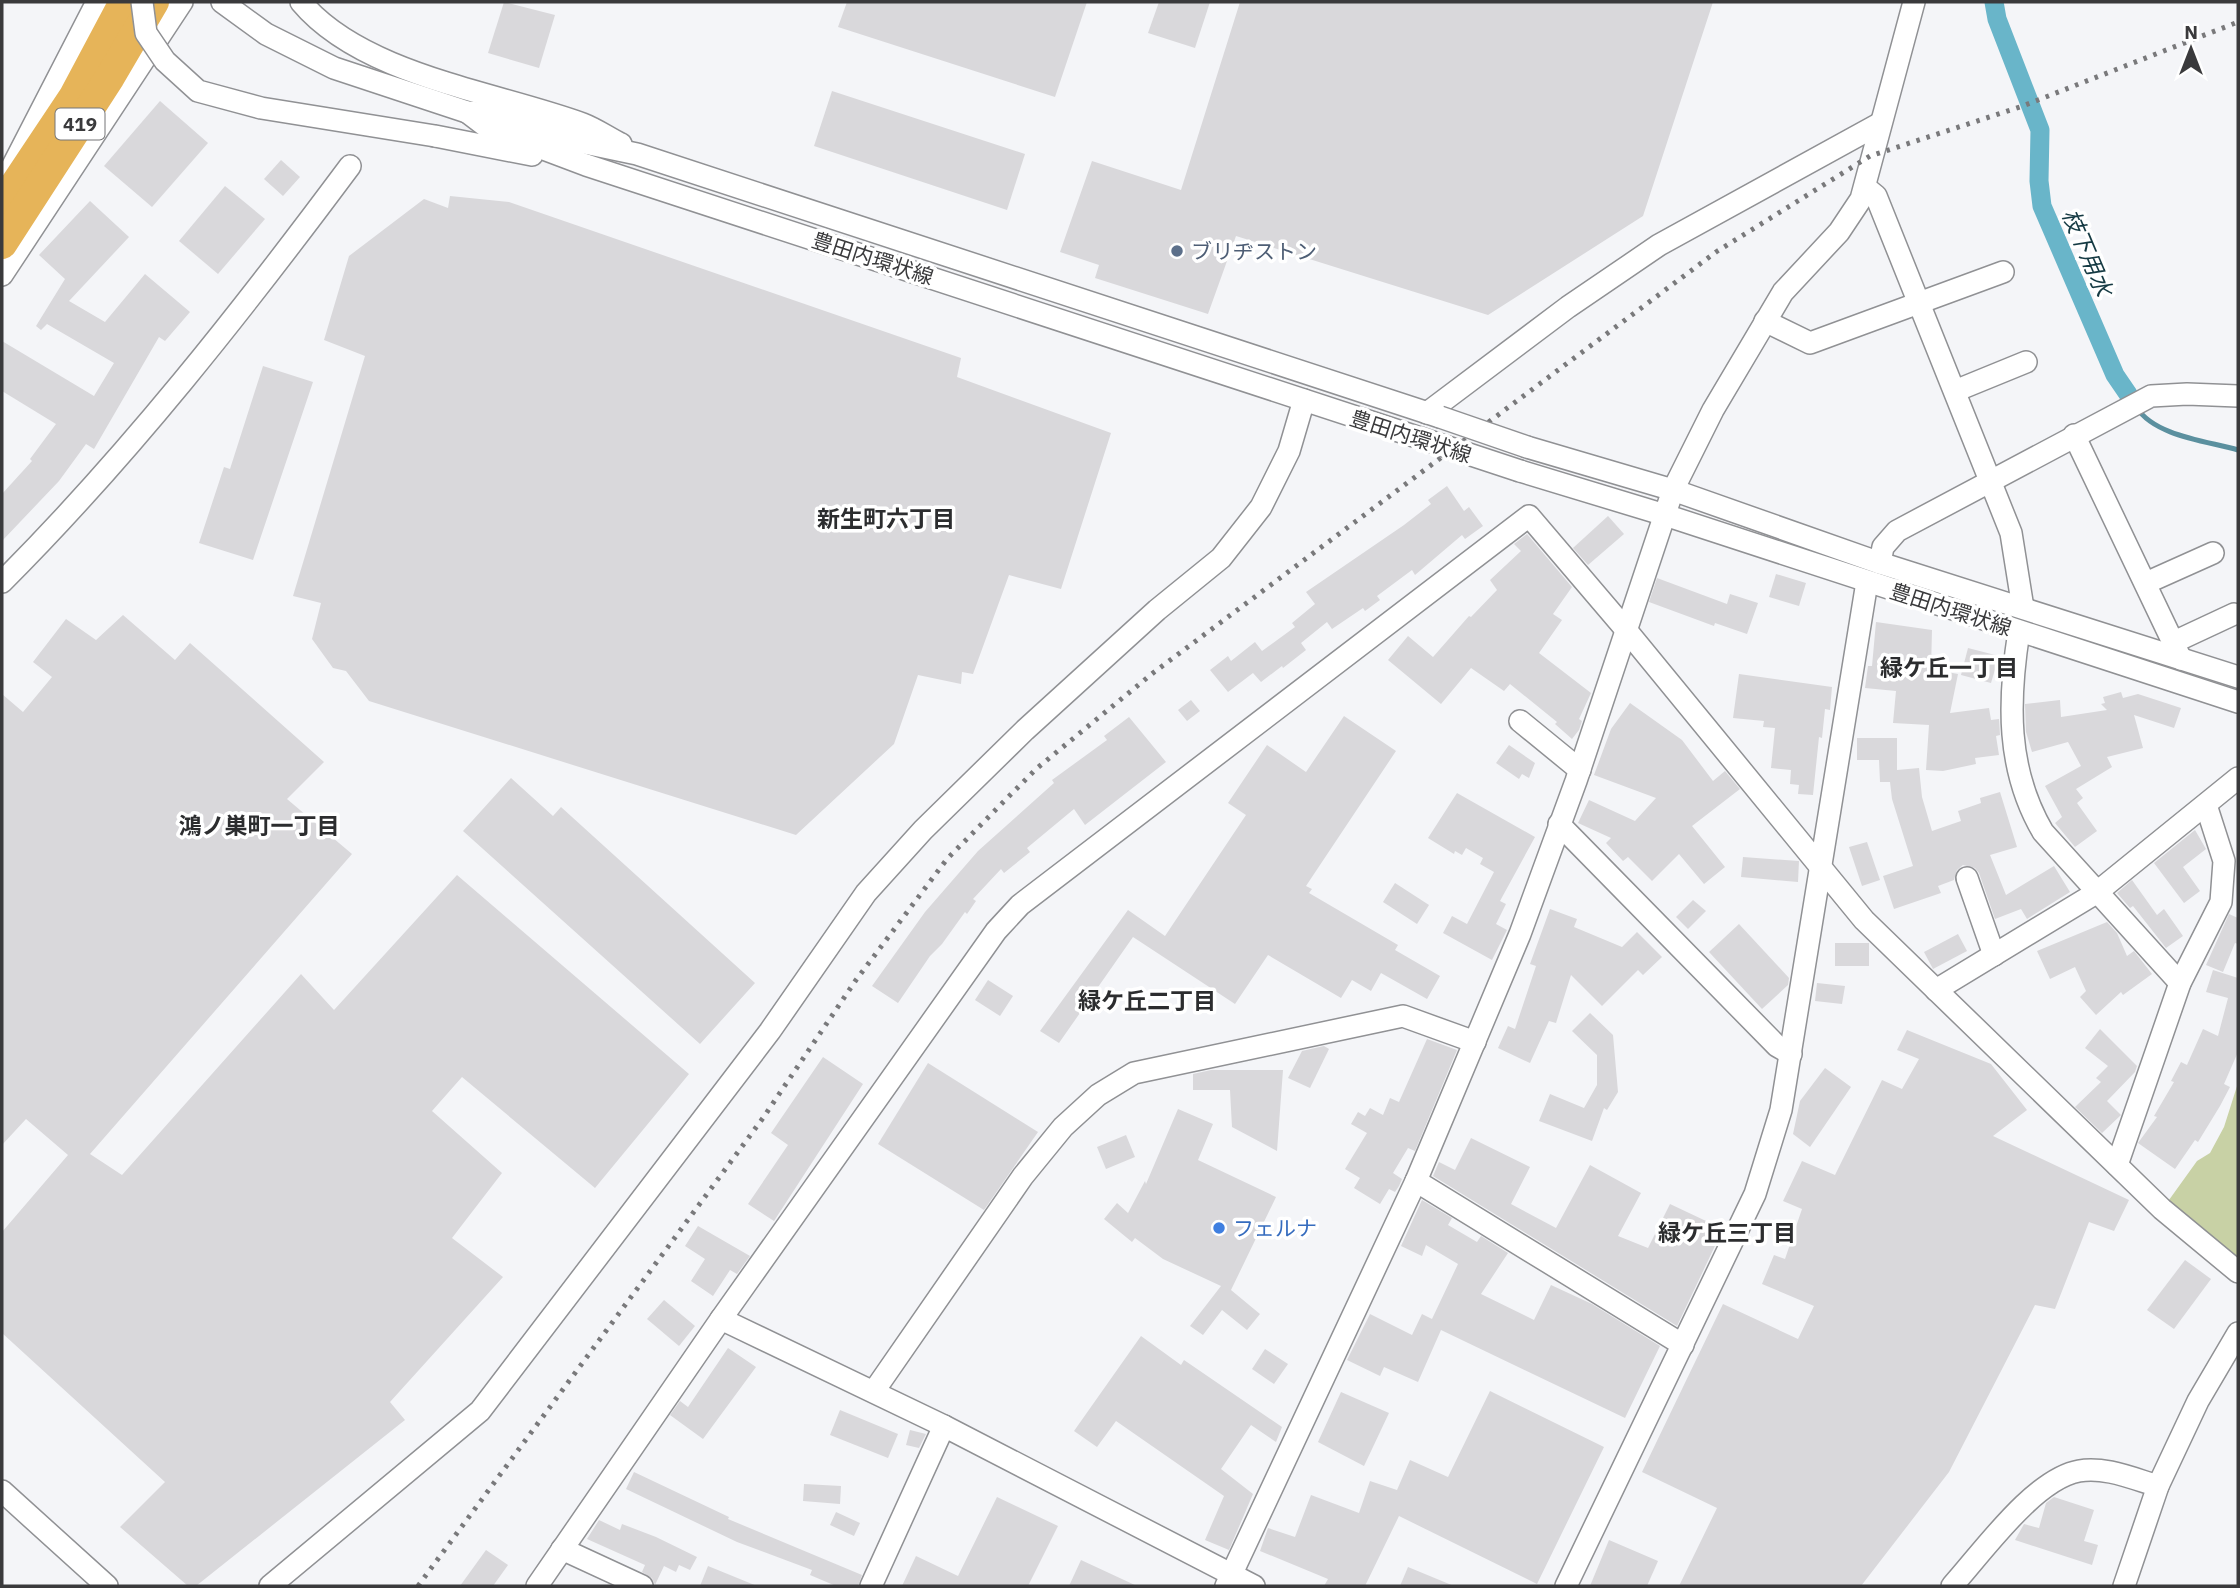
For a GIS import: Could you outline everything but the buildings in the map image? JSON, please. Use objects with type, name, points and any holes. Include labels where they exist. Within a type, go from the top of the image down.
[{"type":"highway","name":"419","points":[[2,204],[74,96],[124,2]]},
{"type":"highway","name":"419","points":[[2,244],[110,78],[154,2]]},
{"type":"street","points":[[2,186],[97,2]]},
{"type":"street","points":[[142,2],[146,33],[165,61],[198,91],[261,108],[435,136],[586,165]]},
{"type":"street","points":[[2,275],[182,2]]},
{"type":"street","points":[[222,2],[266,34],[334,68],[467,112],[494,114],[580,142],[638,154]]},
{"type":"street","points":[[301,2],[318,22],[362,50],[446,81],[586,125],[638,154]]},
{"type":"street","points":[[1229,1581],[1416,1181],[1520,934],[1580,770],[1673,491],[1713,410],[1783,292],[1857,209],[1914,2]]},
{"type":"street","points":[[467,112],[488,128],[586,165]]},
{"type":"street","points":[[1434,415],[1568,307],[1659,245],[1879,124]]},
{"type":"street","name":"豊田内環状線","points":[[638,154],[1527,447],[1673,491],[1880,563],[2023,608],[2178,650],[2238,677]]},
{"type":"street","name":"豊田内環状線","points":[[586,165],[1520,471],[1665,515],[2238,702]]},
{"type":"street","points":[[2,582],[57,526],[247,302],[350,166]]},
{"type":"street","points":[[1865,187],[1876,196],[2011,533],[2023,608]]},
{"type":"street","points":[[1765,321],[1810,343],[2003,272]]},
{"type":"street","points":[[1955,391],[2026,362]]},
{"type":"street","points":[[1880,563],[1883,547],[1897,531],[2074,435],[2151,397],[2187,394],[2238,396]]},
{"type":"street","points":[[270,1586],[480,1411],[769,1031],[866,893],[923,830],[1025,730],[1157,610],[1221,558],[1261,507],[1289,451],[1304,400]]},
{"type":"street","points":[[2074,435],[2178,650],[2234,614]]},
{"type":"street","points":[[537,1586],[721,1319],[996,931],[1020,905],[1529,516],[1864,920],[2162,1209],[2238,1272]]},
{"type":"street","points":[[2146,583],[2213,553]]},
{"type":"street","points":[[1566,1586],[1755,1195],[1767,1162],[1781,1110],[1791,1054],[1867,582]]},
{"type":"street","points":[[2019,631],[2011,684],[2011,720],[2019,781],[2029,808],[2043,832],[2179,983]]},
{"type":"street","points":[[1520,721],[1580,770]]},
{"type":"street","points":[[1936,990],[2096,893],[2238,778]]},
{"type":"street","points":[[2117,1165],[2179,983],[2221,902],[2224,861],[2206,806]]},
{"type":"street","points":[[1559,824],[1777,1046],[1791,1054]]},
{"type":"street","points":[[1967,878],[1994,955]]},
{"type":"street","points":[[874,1391],[1023,1176],[1063,1127],[1089,1103],[1134,1073],[1403,1016],[1475,1042]]},
{"type":"street","points":[[1416,1181],[1683,1345]]},
{"type":"street","points":[[721,1319],[944,1426],[1229,1581],[1254,1586]]},
{"type":"street","points":[[2124,1586],[2158,1486],[2199,1401],[2238,1333]]},
{"type":"street","points":[[871,1586],[944,1426]]},
{"type":"street","points":[[1952,1586],[2034,1497],[2061,1476],[2080,1470],[2098,1470],[2158,1486]]},
{"type":"street","points":[[2,1491],[107,1586]]},
{"type":"street","points":[[562,1549],[642,1586]]},
{"type":"green space","points":[[2238,1083],[2238,1259],[2169,1200],[2197,1161],[2210,1153],[2224,1127]]},
{"type":"waterway","name":"枝下用水","points":[[1994,2],[1997,19],[2040,130],[2039,181],[2042,206],[2115,375],[2128,394]]},
{"type":"waterway","points":[[2137,408],[2156,425],[2169,431],[2238,450]]},
{"type":"railway","points":[[418,1586],[763,1118],[856,980],[947,859],[1036,769],[1153,673],[1716,252],[1870,156],[2020,107],[2238,22]]},
{"type":"place","name":"ブリヂストン","points":[[1177,251]]},
{"type":"place","name":"フェルナ","points":[[1219,1228]]},
{"type":"district","name":"新生町六丁目","points":[[886,518]]},
{"type":"district","name":"緑ケ丘一丁目","points":[[1949,667]]},
{"type":"district","name":"鴻ノ巣町一丁目","points":[[259,825]]},
{"type":"district","name":"緑ケ丘二丁目","points":[[1147,1000]]},
{"type":"district","name":"緑ケ丘三丁目","points":[[1727,1232]]}]
